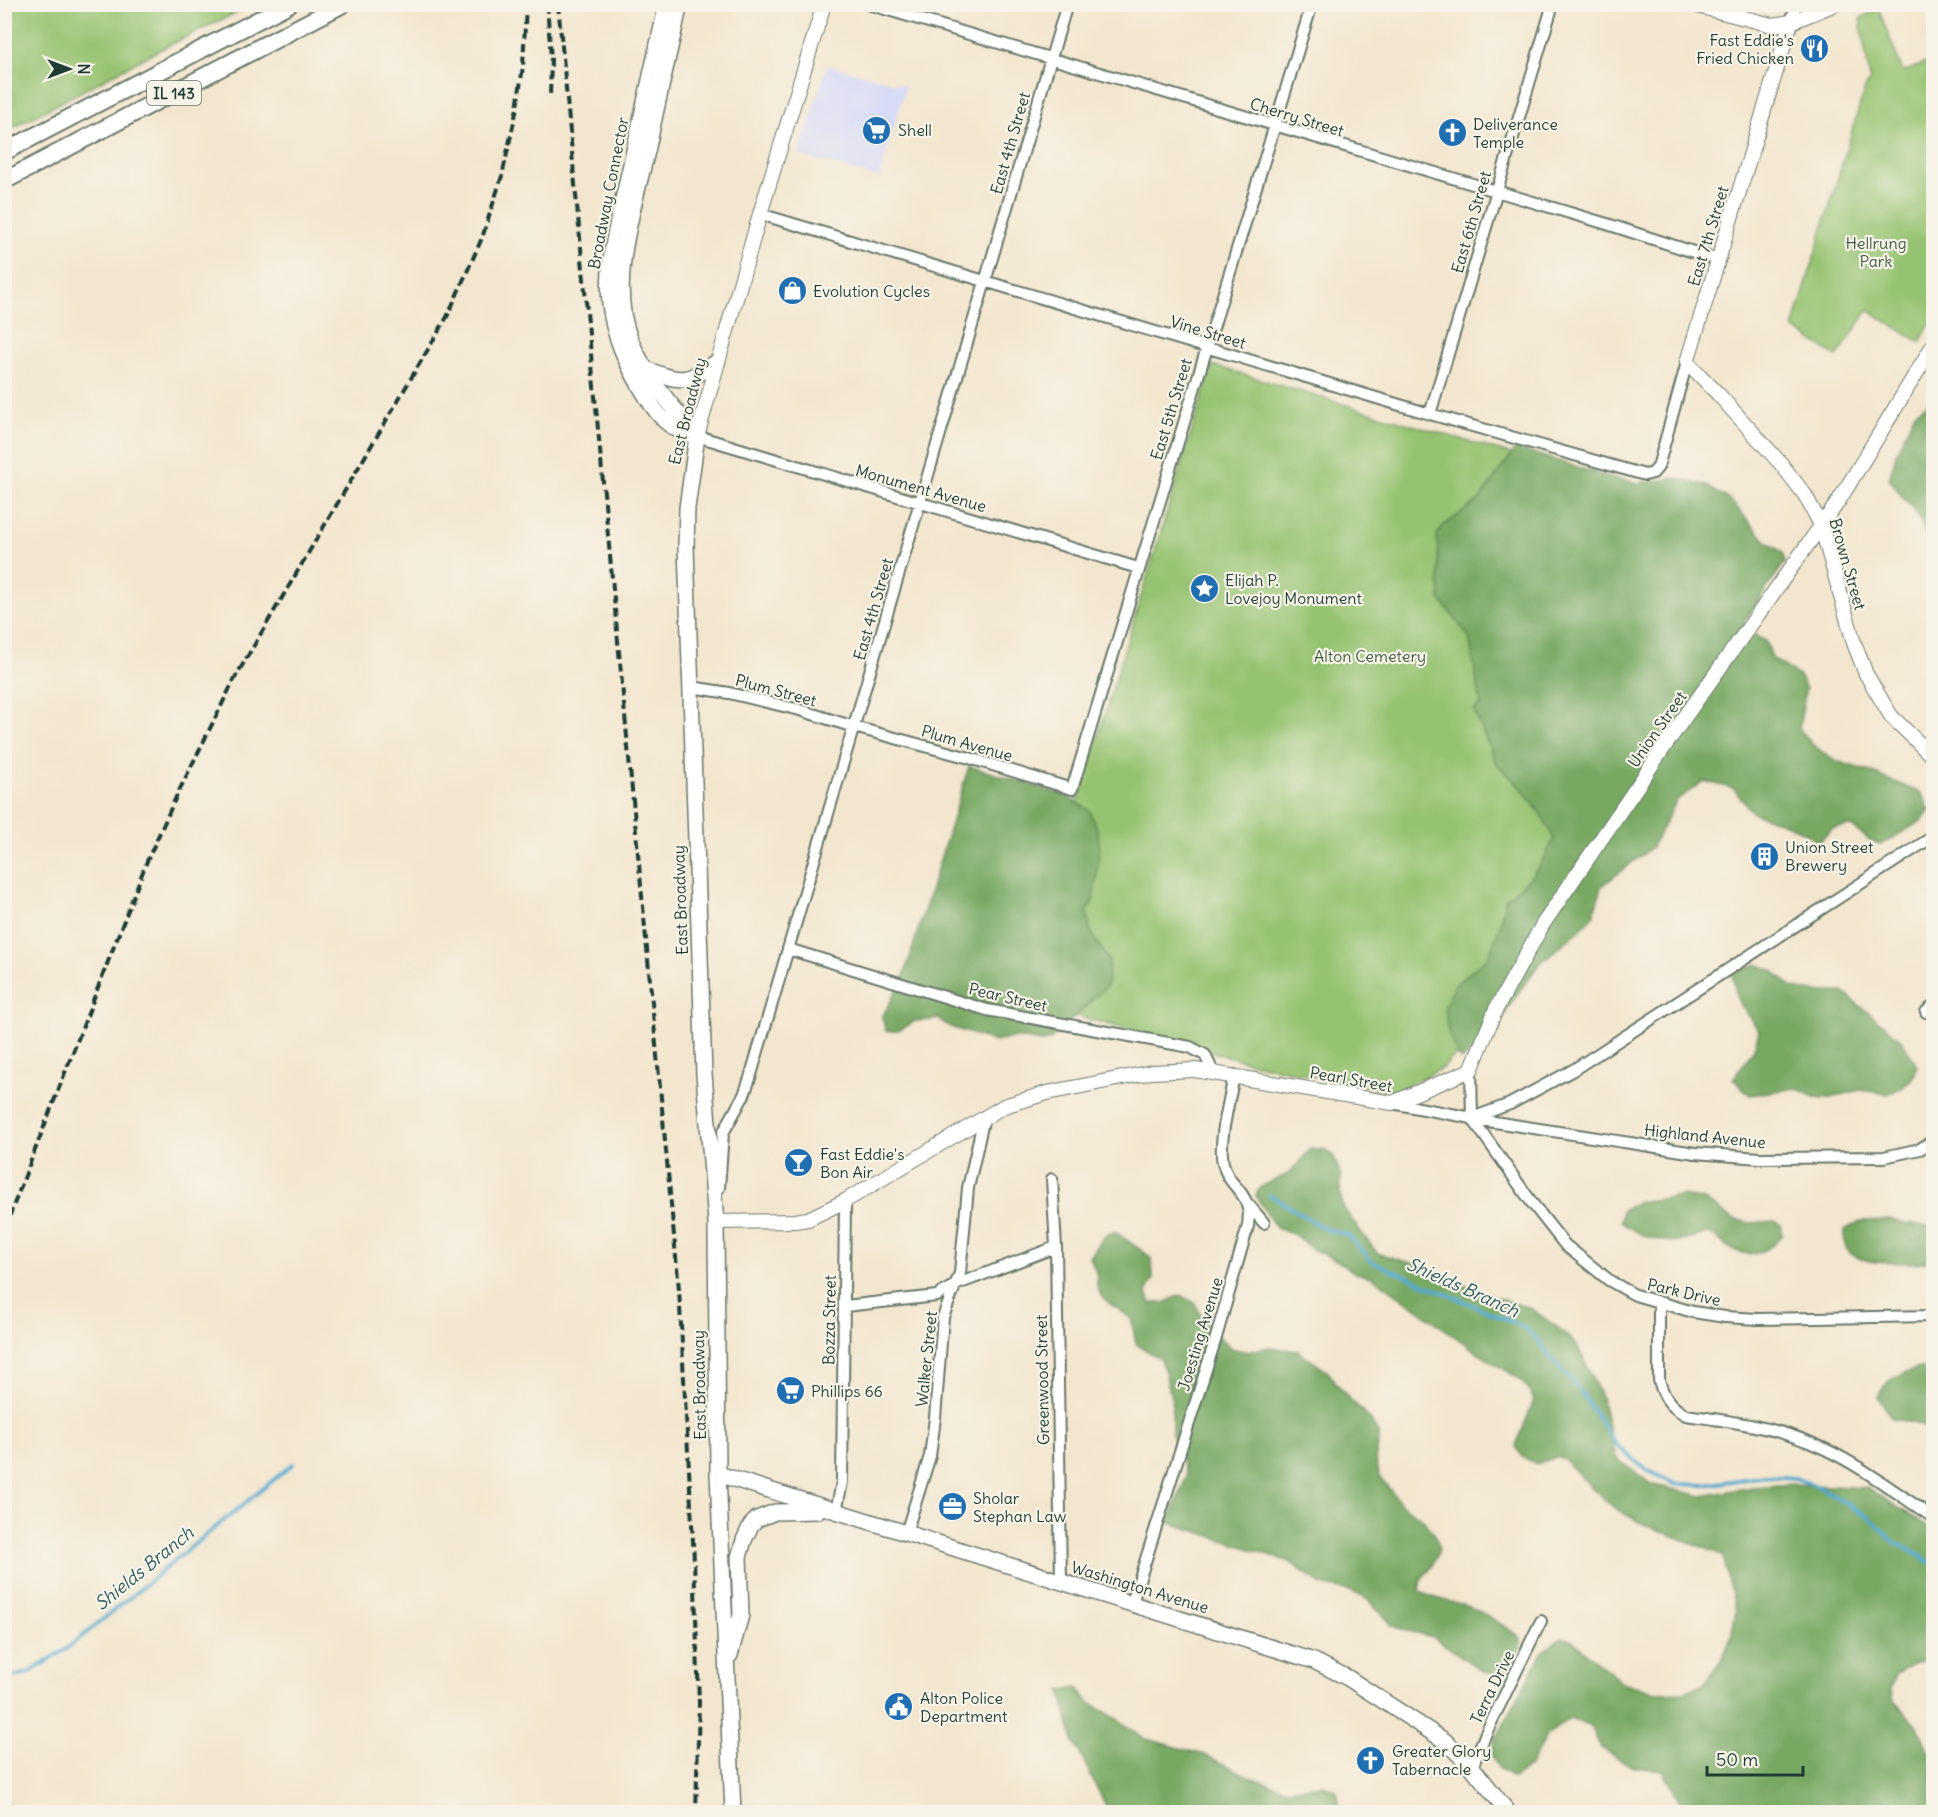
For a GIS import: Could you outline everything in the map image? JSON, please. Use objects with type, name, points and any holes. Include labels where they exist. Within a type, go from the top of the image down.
[{"type":"highway","name":"IL 143","points":[[4,152],[289,4]]},
{"type":"highway","name":"IL 143","points":[[4,181],[343,4]]},
{"type":"main road","name":"Broadway Connector","points":[[667,4],[610,256],[610,304],[617,338],[647,398],[671,427],[681,433],[697,436]]},
{"type":"main road","name":"Broadway Connector","points":[[680,4],[624,253],[622,298],[630,338],[646,369],[662,396],[697,436]]},
{"type":"main road","points":[[646,369],[676,379],[694,377],[717,362]]},
{"type":"main road","name":"East Broadway","points":[[697,436],[687,508],[691,687],[704,1074],[716,1222],[718,1474],[733,1812]]},
{"type":"main road","name":"Washington Avenue","points":[[718,1474],[1314,1661],[1348,1678],[1445,1741],[1472,1767],[1508,1812]]},
{"type":"main road","points":[[726,1670],[741,1615],[739,1557],[751,1525],[764,1515],[775,1512],[837,1512]]},
{"type":"street","name":"East Broadway","points":[[697,436],[760,214],[824,4]]},
{"type":"street","name":"Cherry Street","points":[[868,4],[1607,224],[1718,260]]},
{"type":"street","name":"East 4th Street","points":[[716,1222],[723,1133],[744,1095],[1067,4]]},
{"type":"street","name":"East 5th Street","points":[[1072,789],[1312,4]]},
{"type":"street","name":"East 6th Street","points":[[1430,414],[1552,4]]},
{"type":"street","points":[[1690,4],[1762,24],[1779,26],[1835,4]]},
{"type":"street","name":"East 7th Street","points":[[1649,475],[1658,467],[1687,362],[1796,4]]},
{"type":"street","name":"Vine Street","points":[[760,214],[1430,414],[1595,462],[1649,475]]},
{"type":"street","name":"Union Street","points":[[1472,1070],[1496,1009],[1543,924],[1860,468],[1934,344]]},
{"type":"street","name":"Brown Street","points":[[1687,362],[1782,465],[1805,495],[1821,525],[1854,643],[1866,674],[1891,716],[1934,758]]},
{"type":"street","name":"Monument Avenue","points":[[697,436],[1138,568]]},
{"type":"street","name":"Plum Street","points":[[691,687],[729,693],[789,708],[854,728]]},
{"type":"street","name":"Plum Avenue","points":[[854,728],[945,751],[1072,789]]},
{"type":"street","points":[[1392,1103],[1472,1070],[1472,1118],[1510,1104],[1573,1070],[1934,836]]},
{"type":"street","name":"Pear Street","points":[[788,949],[987,1010],[1190,1047],[1205,1055],[1213,1072]]},
{"type":"street","name":"Pearl Street","points":[[716,1222],[808,1219],[845,1201],[984,1117],[1018,1100],[1117,1079],[1176,1070],[1234,1075],[1472,1118]]},
{"type":"street","points":[[1234,1075],[1221,1146],[1222,1161],[1226,1174],[1264,1223]]},
{"type":"street","name":"Walker Street","points":[[906,1533],[930,1456],[943,1317],[963,1257],[968,1188],[984,1117]]},
{"type":"street","name":"Highland Avenue","points":[[1472,1118],[1695,1153],[1760,1158],[1884,1157],[1920,1149],[1934,1140]]},
{"type":"street","name":"Park Drive","points":[[1472,1118],[1532,1203],[1565,1245],[1586,1264],[1635,1295],[1693,1312],[1758,1319],[1934,1316]]},
{"type":"street","name":"Greenwood Street","points":[[1052,1179],[1056,1247],[1061,1581]]},
{"type":"street","name":"Bozza Street","points":[[837,1512],[842,1482],[845,1201]]},
{"type":"street","name":"Joesting Avenue","points":[[1131,1603],[1215,1341],[1248,1226],[1250,1214],[1248,1204]]},
{"type":"street","points":[[845,1306],[937,1296],[955,1285],[1056,1247]]},
{"type":"street","points":[[1659,1303],[1659,1380],[1668,1402],[1686,1416],[1747,1424],[1786,1434],[1835,1454],[1934,1518]]},
{"type":"street","name":"Terra Drive","points":[[1472,1767],[1486,1733],[1541,1621]]},
{"type":"shaded area","points":[[827,65],[906,86],[879,178],[799,155]]},
{"type":"green space","points":[[5,4],[252,5],[157,51],[5,132]]},
{"type":"green space","name":"Hellrung Park","points":[[1878,8],[1903,72],[1933,60],[1933,319],[1920,342],[1868,310],[1837,357],[1793,328],[1864,91],[1870,79],[1860,19]]},
{"type":"green space","name":"Alton Cemetery","points":[[1212,365],[1658,498],[1589,763],[1470,1039],[1444,1067],[1393,1093],[1257,1064],[1017,1000]]},
{"type":"green space","points":[[1933,400],[1933,555],[1918,514],[1889,479],[1897,451],[1915,412]]},
{"type":"green space","points":[[1516,448],[1609,477],[1639,483],[1674,478],[1705,485],[1730,500],[1766,541],[1782,552],[1785,562],[1743,623],[1759,638],[1766,641],[1772,658],[1799,676],[1806,689],[1799,728],[1811,743],[1833,760],[1868,771],[1921,793],[1930,810],[1923,820],[1881,845],[1868,839],[1851,826],[1833,828],[1819,842],[1796,828],[1752,812],[1734,789],[1704,781],[1677,800],[1652,847],[1601,887],[1594,915],[1580,930],[1539,964],[1511,1003],[1495,1032],[1462,1060],[1456,1054],[1447,1027],[1445,1006],[1455,985],[1488,957],[1499,928],[1506,898],[1534,872],[1545,858],[1554,839],[1542,816],[1523,790],[1496,763],[1474,711],[1481,704],[1469,637],[1440,599],[1437,535],[1443,526],[1480,499]]},
{"type":"green space","points":[[969,766],[1064,795],[1089,810],[1097,828],[1100,849],[1093,901],[1087,911],[1090,930],[1109,961],[1107,986],[1050,1040],[1042,1042],[1014,1037],[996,1042],[948,1026],[939,1019],[915,1021],[898,1031],[886,1031],[882,1017],[904,976]]},
{"type":"green space","points":[[1757,964],[1773,971],[1793,988],[1817,992],[1843,992],[1902,1040],[1917,1066],[1914,1076],[1901,1089],[1887,1094],[1860,1090],[1830,1098],[1814,1097],[1796,1088],[1750,1095],[1733,1079],[1754,1049],[1759,1031],[1737,999],[1732,973]]},
{"type":"green space","points":[[1311,1148],[1326,1150],[1334,1157],[1341,1176],[1340,1193],[1344,1209],[1377,1253],[1428,1268],[1485,1294],[1530,1308],[1556,1326],[1577,1345],[1601,1397],[1616,1458],[1651,1484],[1702,1496],[1751,1487],[1794,1484],[1867,1488],[1933,1529],[1933,1659],[1915,1662],[1895,1675],[1890,1689],[1894,1701],[1917,1725],[1933,1760],[1933,1812],[1702,1812],[1680,1802],[1663,1770],[1633,1767],[1601,1748],[1591,1727],[1570,1718],[1546,1736],[1530,1766],[1513,1778],[1499,1769],[1490,1752],[1494,1742],[1543,1651],[1562,1638],[1571,1639],[1622,1682],[1656,1693],[1684,1692],[1705,1683],[1723,1657],[1731,1638],[1736,1611],[1723,1556],[1645,1524],[1613,1507],[1565,1460],[1556,1457],[1537,1464],[1522,1457],[1516,1446],[1534,1400],[1524,1384],[1372,1277],[1355,1273],[1338,1261],[1312,1249],[1295,1235],[1276,1228],[1256,1196],[1258,1191],[1291,1171]]},
{"type":"green space","points":[[1683,1196],[1704,1200],[1733,1219],[1750,1223],[1775,1221],[1781,1225],[1783,1235],[1764,1250],[1757,1253],[1742,1253],[1710,1235],[1703,1234],[1680,1241],[1662,1241],[1645,1236],[1621,1222],[1622,1210],[1638,1202]]},
{"type":"green space","points":[[1893,1220],[1905,1224],[1933,1226],[1933,1265],[1928,1262],[1869,1261],[1850,1253],[1845,1245],[1845,1230],[1860,1221]]},
{"type":"green space","points":[[1110,1233],[1117,1233],[1152,1258],[1153,1279],[1146,1292],[1151,1303],[1164,1303],[1180,1295],[1195,1303],[1205,1323],[1231,1348],[1247,1352],[1269,1347],[1298,1351],[1328,1372],[1344,1393],[1370,1419],[1378,1433],[1379,1442],[1375,1459],[1380,1477],[1402,1505],[1424,1520],[1436,1536],[1439,1550],[1432,1567],[1421,1579],[1419,1591],[1431,1597],[1476,1610],[1520,1637],[1520,1649],[1509,1667],[1501,1674],[1495,1675],[1481,1670],[1433,1637],[1392,1625],[1370,1601],[1351,1591],[1321,1585],[1290,1562],[1168,1522],[1187,1476],[1172,1434],[1172,1401],[1159,1358],[1136,1344],[1131,1318],[1103,1299],[1097,1287],[1097,1275],[1090,1257],[1103,1238]]},
{"type":"green space","points":[[1919,1368],[1933,1372],[1933,1435],[1920,1425],[1892,1418],[1878,1397],[1890,1380]]},
{"type":"green space","points":[[1078,1687],[1087,1701],[1143,1738],[1205,1755],[1252,1778],[1287,1789],[1322,1785],[1337,1790],[1339,1812],[1109,1812],[1072,1738],[1061,1690]]},
{"type":"waterway","points":[[4,12],[15,4]]},
{"type":"waterway","name":"Shields Branch","points":[[1270,1195],[1325,1229],[1348,1235],[1371,1261],[1523,1327],[1538,1340],[1554,1362],[1576,1385],[1617,1446],[1645,1469],[1675,1484],[1705,1485],[1765,1476],[1795,1478],[1819,1487],[1870,1518],[1896,1543],[1934,1565]]},
{"type":"waterway","name":"Shields Branch","points":[[4,1679],[29,1673],[69,1647],[293,1464]]},
{"type":"waterway","points":[[4,1803],[15,1812]]},
{"type":"railway","points":[[4,1230],[147,861],[176,797],[236,676],[447,317],[482,238],[502,176],[517,108],[523,66],[526,4]]},
{"type":"railway","points":[[547,4],[551,59],[550,97]]},
{"type":"railway","points":[[558,4],[679,1289],[694,1560],[699,1703],[696,1812]]},
{"type":"place","name":"Fast Eddie's Fried Chicken","points":[[1815,49]]},
{"type":"place","name":"Shell","points":[[877,130]]},
{"type":"place","name":"Deliverance Temple","points":[[1452,133]]},
{"type":"place","name":"Evolution Cycles","points":[[792,291]]},
{"type":"place","name":"Elijah P. Lovejoy Monument","points":[[1204,589]]},
{"type":"place","name":"Union Street Brewery","points":[[1764,856]]},
{"type":"place","name":"Fast Eddie's Bon Air","points":[[799,1163]]},
{"type":"place","name":"Phillips 66","points":[[790,1391]]},
{"type":"place","name":"Sholar Stephan Law","points":[[952,1507]]},
{"type":"place","name":"Alton Police Department","points":[[899,1707]]},
{"type":"place","name":"Greater Glory Tabernacle","points":[[1371,1760]]}]
